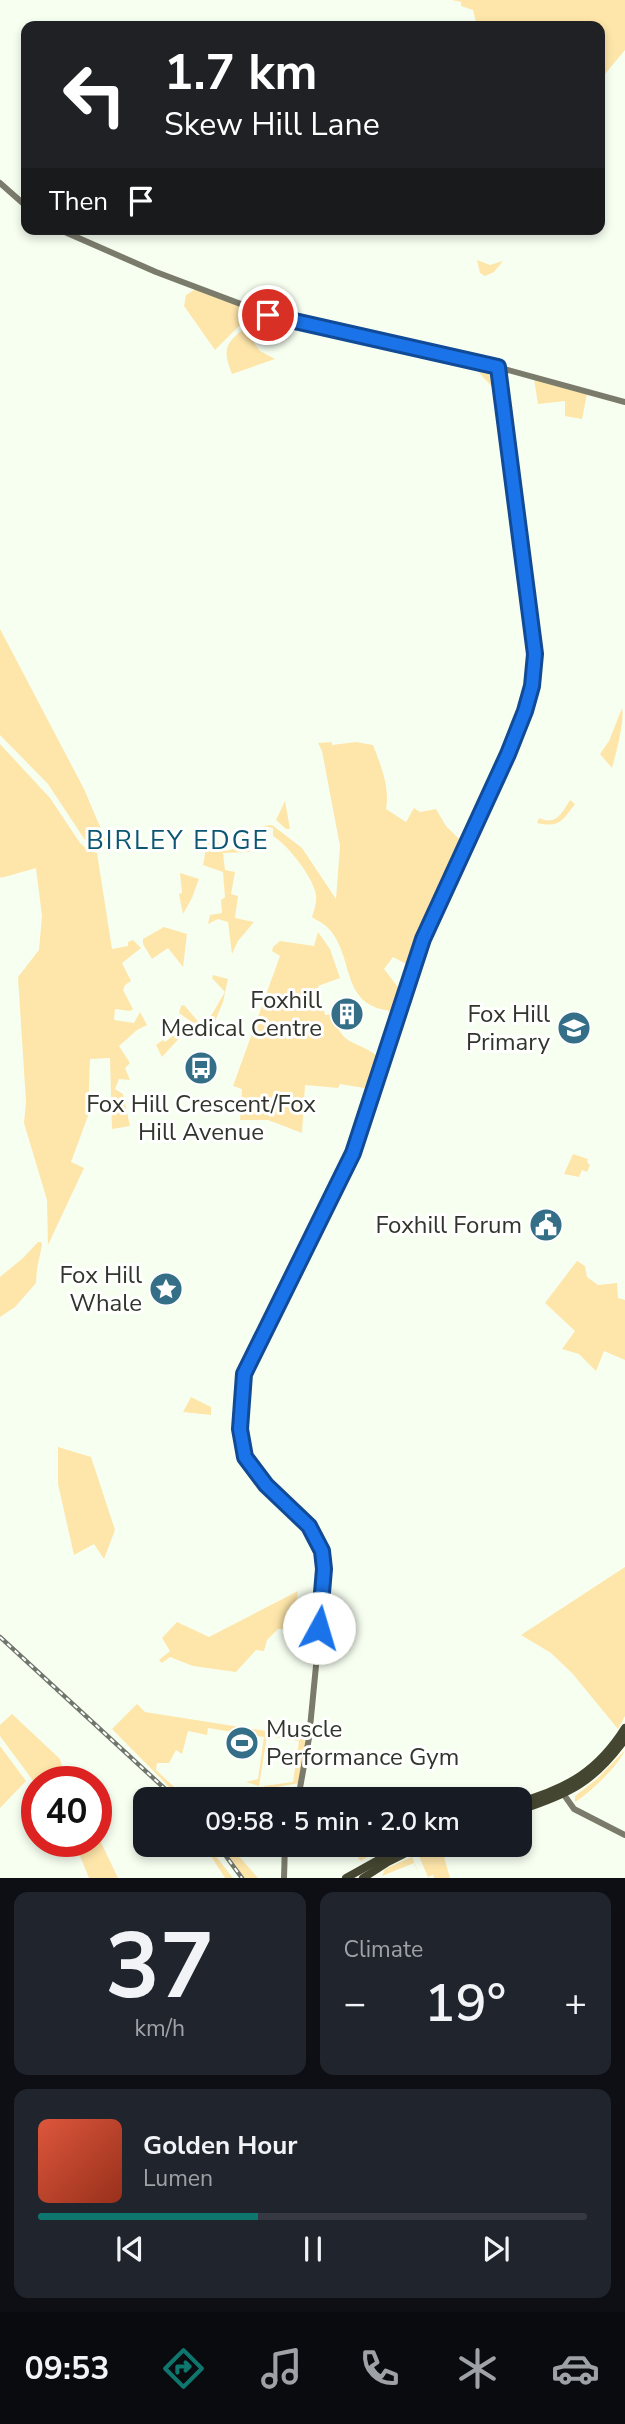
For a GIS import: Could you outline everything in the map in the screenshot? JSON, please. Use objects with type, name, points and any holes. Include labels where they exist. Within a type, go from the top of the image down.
[{"type":"highway","points":[[532,1799],[562,1792],[599,1760],[625,1727]]},
{"type":"highway","points":[[532,1805],[562,1792],[601,1768],[625,1739]]},
{"type":"highway","points":[[347,1878],[384,1857]]},
{"type":"highway","points":[[363,1878],[398,1857]]},
{"type":"street","points":[[0,183],[21,202]]},
{"type":"street","points":[[72,235],[144,267],[268,315],[498,367],[625,401]]},
{"type":"street","points":[[300,1787],[309,1738],[324,1559],[309,1526],[266,1485],[245,1457],[240,1437],[243,1380],[246,1366],[353,1153],[423,939],[504,764],[529,699],[535,654],[498,367]]},
{"type":"street","points":[[562,1792],[574,1809],[625,1835]]},
{"type":"street","points":[[284,1878],[285,1857]]},
{"type":"shaded area","points":[[452,0],[625,0],[625,50],[605,74],[605,21],[476,21],[473,10],[461,6],[461,2]]},
{"type":"shaded area","points":[[477,260],[490,265],[503,261],[494,272],[485,276],[480,273]]},
{"type":"shaded area","points":[[196,289],[252,313],[215,350],[184,306],[186,295]]},
{"type":"shaded area","points":[[244,329],[260,351],[275,359],[232,374],[227,349],[232,339]]},
{"type":"shaded area","points":[[474,367],[493,371],[496,380],[493,388]]},
{"type":"shaded area","points":[[534,379],[587,394],[582,419],[565,416],[565,401],[538,404]]},
{"type":"shaded area","name":"BIRLEY EDGE","points":[[0,629],[84,789],[109,848],[92,847],[85,840],[48,784],[0,735]]},
{"type":"shaded area","points":[[622,708],[621,729],[612,768],[600,754],[609,741]]},
{"type":"shaded area","points":[[332,742],[332,745],[356,742],[373,745],[386,785],[386,809],[406,822],[414,808],[420,812],[436,809],[446,826],[463,843],[408,965],[393,957],[384,969],[401,991],[392,1011],[375,1007],[356,991],[338,942],[328,928],[312,917],[316,898],[310,879],[292,854],[273,836],[273,828],[262,826],[272,825],[302,848],[336,899],[340,846],[322,751],[318,743]]},
{"type":"shaded area","points":[[0,744],[50,798],[80,843],[89,851],[97,853],[112,949],[128,946],[128,942],[133,940],[141,948],[122,963],[131,981],[123,990],[133,1009],[115,1009],[114,1020],[134,1023],[140,1012],[147,1025],[119,1046],[130,1063],[125,1068],[130,1080],[119,1079],[115,1089],[123,1094],[130,1126],[112,1129],[110,1058],[90,1059],[88,1116],[71,1162],[84,1168],[48,1245],[47,1200],[24,1123],[26,1102],[18,977],[39,950],[42,916],[36,868],[1,878],[0,876]]},
{"type":"shaded area","points":[[570,800],[575,804],[560,822],[551,825],[537,823],[539,818],[550,820],[558,817]]},
{"type":"shaded area","points":[[285,801],[290,829],[286,829],[276,820]]},
{"type":"shaded area","points":[[243,832],[250,852],[223,853],[225,870],[235,872],[231,894],[238,896],[235,918],[254,922],[238,941],[232,954],[228,922],[218,919],[208,924],[210,915],[222,913],[221,900],[225,897],[223,872],[203,865],[206,849],[192,845],[217,838],[219,845],[226,851],[241,847],[239,833]]},
{"type":"shaded area","points":[[180,873],[199,879],[183,914],[179,894],[182,893]]},
{"type":"shaded area","points":[[164,927],[187,934],[183,967],[168,948],[152,959],[143,944],[143,939]]},
{"type":"shaded area","points":[[318,932],[330,949],[340,978],[318,986],[325,1015],[332,1014],[346,1038],[380,1058],[371,1086],[364,1088],[340,1084],[338,1088],[305,1085],[302,1133],[268,1120],[240,1120],[242,1089],[233,1086],[280,956],[272,951],[273,947],[280,941],[314,946]]},
{"type":"shaded area","points":[[213,975],[228,979],[223,1002],[211,1031],[199,1027],[179,1013],[184,1005],[202,1026],[206,1022],[225,992],[212,978]]},
{"type":"shaded area","points":[[185,1026],[183,1034],[162,1057],[156,1045],[163,1040],[165,1042]]},
{"type":"shaded area","points":[[573,1154],[588,1159],[590,1165],[587,1172],[582,1170],[579,1177],[564,1174]]},
{"type":"shaded area","points":[[38,1242],[42,1245],[36,1283],[15,1307],[0,1317],[0,1277]]},
{"type":"shaded area","points":[[577,1261],[585,1266],[587,1277],[598,1285],[617,1283],[618,1298],[625,1300],[625,1360],[604,1351],[596,1371],[579,1354],[562,1349],[575,1331],[545,1303]]},
{"type":"shaded area","points":[[191,1397],[211,1407],[211,1415],[183,1412]]},
{"type":"shaded area","points":[[58,1447],[91,1457],[115,1530],[104,1559],[94,1544],[74,1555],[58,1484]]},
{"type":"shaded area","points":[[625,1567],[625,1716],[618,1729],[572,1673],[551,1653],[521,1635]]},
{"type":"shaded area","points":[[298,1591],[293,1629],[278,1629],[267,1640],[264,1651],[256,1650],[236,1672],[193,1666],[170,1657],[162,1663],[159,1660],[170,1651],[162,1638],[177,1622],[209,1637]]},
{"type":"shaded area","points":[[137,1704],[145,1712],[298,1736],[300,1727],[307,1728],[299,1783],[276,1787],[264,1786],[293,1782],[299,1741],[267,1736],[259,1786],[246,1782],[258,1779],[264,1737],[208,1728],[207,1735],[188,1731],[182,1754],[176,1750],[169,1763],[157,1763],[156,1770],[174,1787],[169,1787],[112,1729]]},
{"type":"shaded area","points":[[12,1714],[60,1759],[62,1766],[22,1766],[0,1736],[0,1725]]},
{"type":"shaded area","points":[[0,1746],[21,1774],[21,1786],[0,1808]]},
{"type":"shaded area","points":[[625,1750],[603,1779],[575,1802],[575,1796],[597,1779]]},
{"type":"shaded area","points":[[80,1857],[108,1857],[118,1878],[89,1878]]},
{"type":"shaded area","points":[[212,1857],[216,1857],[233,1878],[225,1878]]},
{"type":"shaded area","points":[[228,1857],[240,1857],[258,1878],[243,1878]]},
{"type":"shaded area","points":[[412,1857],[421,1878],[414,1863],[382,1876],[385,1869]]},
{"type":"shaded area","points":[[419,1857],[444,1857],[450,1878],[434,1878],[433,1875],[428,1877]]},
{"type":"railway","points":[[0,1637],[163,1787]]},
{"type":"railway","points":[[227,1857],[242,1878]]},
{"type":"place","name":"Foxhill Medical Centre","points":[[347,1014]]},
{"type":"place","name":"Fox Hill Primary","points":[[574,1028]]},
{"type":"place","name":"Fox Hill Crescent/Fox Hill Avenue","points":[[201,1068]]},
{"type":"place","name":"Foxhill Forum","points":[[546,1225]]},
{"type":"place","name":"Fox Hill Whale","points":[[166,1289]]},
{"type":"place","name":"Muscle Performance Gym","points":[[242,1743]]},
{"type":"district","name":"BIRLEY EDGE","points":[[178,840]]},
{"type":"route","points":[[268,315],[498,367],[535,654],[532,686],[525,711],[423,939],[353,1153],[244,1374],[240,1429],[245,1457],[266,1485],[309,1526],[322,1551],[324,1583],[319,1628]]}]
